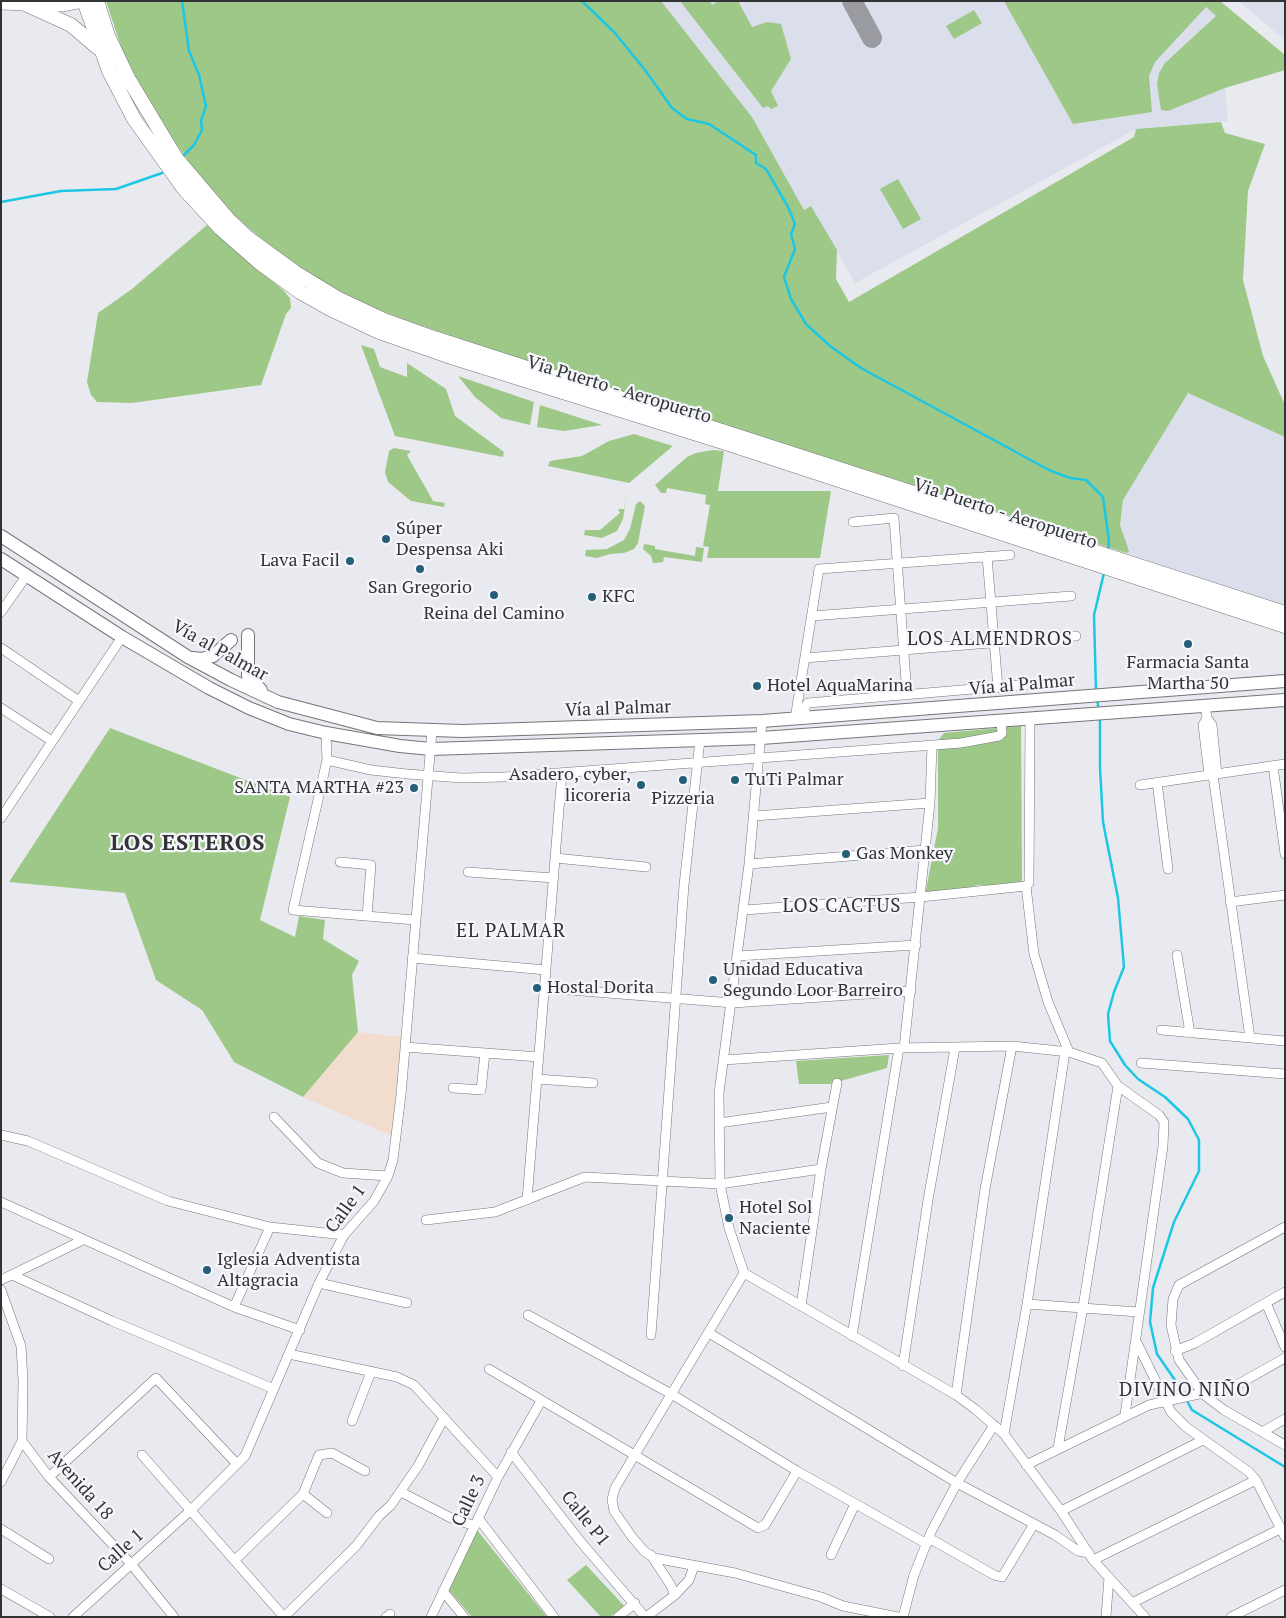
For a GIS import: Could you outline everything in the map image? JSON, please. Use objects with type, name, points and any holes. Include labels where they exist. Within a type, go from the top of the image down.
[{"type":"main road","name":"Via Puerto - Aeropuerto","points":[[88,2],[101,51],[134,119],[184,189],[220,228],[260,263],[300,292],[330,309],[379,332],[448,356],[1128,567],[1285,612]]},
{"type":"main road","name":"Via Puerto - Aeropuerto","points":[[88,2],[108,36],[128,78],[176,158],[228,219],[248,238],[296,273],[337,298],[384,320],[434,338],[1080,552]]},
{"type":"main road","points":[[38,3],[71,25],[101,51]]},
{"type":"main road","name":"Vía al Palmar","points":[[1,536],[188,657],[278,702],[377,728],[432,731],[627,727],[762,721],[1285,681]]},
{"type":"main road","name":"Vía al Palmar","points":[[1,559],[122,637],[209,688],[249,708],[289,724],[326,734],[390,745],[431,749],[761,738],[1030,720],[1285,700]]},
{"type":"main road","name":"Via Puerto - Aeropuerto","points":[[1128,567],[1285,626]]},
{"type":"main road","points":[[248,635],[248,676],[255,686],[278,702]]},
{"type":"main road","points":[[188,657],[207,659],[231,640]]},
{"type":"street","points":[[1,4],[38,3],[62,6],[88,2]]},
{"type":"street","points":[[853,522],[894,518],[907,696]]},
{"type":"street","points":[[800,719],[805,658],[819,569],[1010,555]]},
{"type":"street","points":[[987,556],[998,688]]},
{"type":"street","points":[[1,612],[27,575]]},
{"type":"street","points":[[812,616],[1071,596]]},
{"type":"street","points":[[805,658],[1076,636]]},
{"type":"street","points":[[1,818],[122,637]]},
{"type":"street","points":[[1,648],[79,701]]},
{"type":"street","points":[[800,719],[808,703],[1068,681]]},
{"type":"street","points":[[1205,705],[1207,718],[1212,724],[1213,775],[1250,1038]]},
{"type":"street","points":[[1,708],[52,741]]},
{"type":"street","points":[[1004,1434],[1027,1304],[1067,1052],[1048,1002],[1034,954],[1026,886],[1029,878],[1030,720]]},
{"type":"street","points":[[762,721],[744,910],[719,1093],[720,1184],[729,1228],[744,1273],[956,1395],[994,1425],[1004,1434],[1061,1511],[1091,1557],[1145,1617]]},
{"type":"street","points":[[327,760],[371,770],[428,776],[462,778],[562,774],[993,739],[1002,732],[1002,722]]},
{"type":"street","name":"Calle 1","points":[[73,1617],[190,1510],[245,1456],[319,1283],[344,1235],[374,1201],[388,1176],[394,1160],[432,731]]},
{"type":"street","points":[[326,734],[327,760],[293,910],[416,920]]},
{"type":"street","points":[[651,1335],[684,885],[700,740]]},
{"type":"street","points":[[852,1336],[911,991],[926,850],[932,745]]},
{"type":"street","points":[[1140,785],[1285,764]]},
{"type":"street","points":[[1273,766],[1285,854]]},
{"type":"street","points":[[527,1200],[562,774]]},
{"type":"street","points":[[1157,782],[1168,869]]},
{"type":"street","points":[[754,816],[930,803]]},
{"type":"street","points":[[749,864],[926,850]]},
{"type":"street","points":[[555,858],[646,867]]},
{"type":"street","points":[[340,862],[371,865],[367,916]]},
{"type":"street","points":[[468,872],[554,878]]},
{"type":"street","points":[[744,910],[921,897],[1026,886]]},
{"type":"street","points":[[1230,902],[1285,895]]},
{"type":"street","points":[[738,956],[916,945]]},
{"type":"street","points":[[1177,955],[1190,1033]]},
{"type":"street","points":[[412,958],[546,970]]},
{"type":"street","points":[[545,988],[732,1003],[911,991]]},
{"type":"street","points":[[1161,1030],[1285,1041]]},
{"type":"street","points":[[405,1046],[539,1057]]},
{"type":"street","points":[[956,1395],[985,1189],[1012,1046]]},
{"type":"street","points":[[724,1060],[902,1048],[1012,1046],[1067,1052],[1102,1063],[1118,1086],[1159,1115],[1164,1122],[1163,1146],[1138,1312],[1136,1341],[1125,1415]]},
{"type":"street","points":[[903,1366],[928,1200],[955,1048]]},
{"type":"street","points":[[453,1088],[481,1090],[485,1052]]},
{"type":"street","points":[[1141,1063],[1285,1074]]},
{"type":"street","points":[[538,1079],[592,1083]]},
{"type":"street","points":[[801,1306],[821,1169],[837,1083]]},
{"type":"street","points":[[1058,1448],[1083,1307],[1118,1086]]},
{"type":"street","points":[[719,1123],[832,1107]]},
{"type":"street","points":[[274,1117],[318,1163],[343,1173],[388,1176]]},
{"type":"street","points":[[1,1135],[28,1141],[168,1201],[270,1226],[344,1235]]},
{"type":"street","points":[[426,1220],[495,1212],[585,1177],[720,1184],[821,1169]]},
{"type":"street","points":[[1,1202],[234,1307],[300,1330]]},
{"type":"street","points":[[234,1307],[270,1226]]},
{"type":"street","points":[[1285,1227],[1179,1285],[1173,1299],[1171,1325],[1175,1351],[1185,1370],[1203,1394],[1224,1410],[1285,1446]]},
{"type":"street","points":[[1,1280],[83,1240]]},
{"type":"street","points":[[675,1596],[670,1584],[650,1555],[632,1537],[614,1511],[612,1499],[616,1488],[744,1273]]},
{"type":"street","points":[[12,1275],[112,1321],[274,1389]]},
{"type":"street","points":[[319,1283],[407,1303]]},
{"type":"street","points":[[1,1290],[21,1346],[22,1441],[1,1482]]},
{"type":"street","points":[[1175,1351],[1195,1343],[1285,1292]]},
{"type":"street","points":[[1266,1303],[1285,1347]]},
{"type":"street","points":[[1027,1304],[1138,1312]]},
{"type":"street","points":[[528,1315],[673,1395],[855,1504],[994,1575],[1002,1577],[1034,1524]]},
{"type":"street","points":[[710,1333],[957,1483],[1091,1557],[1256,1480]]},
{"type":"street","points":[[1132,1604],[1282,1533],[1256,1480],[1249,1472],[1203,1440],[1171,1412],[1168,1400],[1136,1341]]},
{"type":"street","points":[[289,1354],[397,1377],[414,1385],[498,1477]]},
{"type":"street","points":[[1026,1465],[1125,1415],[1168,1400],[1234,1386],[1285,1358]]},
{"type":"street","points":[[488,1368],[635,1457],[758,1528],[765,1525],[798,1470]]},
{"type":"street","points":[[352,1421],[371,1372]]},
{"type":"street","points":[[49,1477],[156,1378],[237,1464]]},
{"type":"street","name":"Calle 3","points":[[432,1617],[498,1477],[541,1401]]},
{"type":"street","points":[[142,1455],[284,1617],[356,1546],[401,1492],[444,1418]]},
{"type":"street","points":[[1262,1432],[1285,1419]]},
{"type":"street","points":[[903,1617],[914,1575],[928,1541],[957,1483],[994,1425]]},
{"type":"street","points":[[1061,1511],[1203,1440]]},
{"type":"street","name":"Avenida 18","points":[[22,1441],[49,1477],[131,1564],[174,1617]]},
{"type":"street","points":[[235,1560],[303,1494],[319,1455],[324,1452],[332,1453],[365,1471]]},
{"type":"street","name":"Calle P1","points":[[511,1452],[580,1541],[645,1617]]},
{"type":"street","points":[[401,1492],[451,1518],[477,1522],[554,1617]]},
{"type":"street","points":[[303,1494],[327,1514]]},
{"type":"street","points":[[831,1555],[855,1504]]},
{"type":"street","points":[[1,1529],[49,1558]]},
{"type":"street","points":[[650,1555],[694,1566],[735,1573],[821,1597],[842,1606],[898,1617]]},
{"type":"street","points":[[645,1617],[675,1596],[689,1580],[694,1566]]},
{"type":"street","points":[[1106,1617],[1109,1577]]},
{"type":"street","points":[[1,1589],[50,1617]]},
{"type":"street","points":[[1231,1617],[1285,1590]]},
{"type":"street","points":[[443,1591],[464,1617]]},
{"type":"street","points":[[618,1617],[635,1603]]},
{"type":"shaded area","points":[[661,1],[1220,1],[1285,55],[1285,70],[1225,88],[1228,121],[1136,129],[855,283],[811,206],[804,210],[752,117]]},
{"type":"shaded area","points":[[1238,1],[1285,1],[1285,40]]},
{"type":"shaded area","points":[[1188,393],[1285,437],[1285,606],[1126,553],[1128,551],[1127,545],[1120,525],[1123,500]]},
{"type":"shaded area","points":[[358,1032],[401,1037],[392,1136],[303,1097]]},
{"type":"green space","points":[[106,1],[661,1],[752,117],[804,210],[811,206],[837,250],[836,279],[849,302],[1134,137],[1136,129],[1221,122],[1225,133],[1265,144],[1248,191],[1243,280],[1263,356],[1285,405],[1285,437],[1188,393],[1123,500],[1120,525],[1129,552],[1126,553],[552,370],[408,321],[363,304],[305,272],[269,246],[231,212],[193,168],[155,114],[122,50]]},
{"type":"green space","points":[[680,1],[710,1],[712,5],[719,1],[738,1],[752,27],[767,22],[781,24],[791,59],[771,91],[778,106],[771,109],[768,106],[763,108]]},
{"type":"green space","points":[[1004,1],[1220,1],[1285,55],[1285,70],[1225,88],[1168,111],[1161,110],[1157,84],[1159,73],[1165,63],[1216,16],[1206,7],[1155,62],[1149,76],[1152,112],[1073,124]]},
{"type":"green space","points":[[974,10],[982,23],[954,39],[946,26]]},
{"type":"green space","points":[[898,179],[921,219],[903,229],[880,189]]},
{"type":"green space","points":[[207,225],[290,298],[291,308],[286,314],[261,385],[132,403],[97,402],[91,395],[87,382],[98,313],[132,289]]},
{"type":"green space","points":[[361,345],[374,349],[380,367],[407,377],[407,363],[446,389],[455,416],[504,452],[503,457],[395,436]]},
{"type":"green space","points":[[458,376],[534,402],[530,425],[501,418],[475,397]]},
{"type":"green space","points":[[540,405],[602,425],[564,431],[537,427]]},
{"type":"green space","points":[[634,434],[673,446],[629,483],[548,466],[550,461],[582,456],[609,441]]},
{"type":"green space","points":[[394,448],[411,451],[407,455],[433,501],[445,503],[444,507],[411,501],[388,482],[385,472],[389,451]]},
{"type":"green space","points":[[713,450],[724,451],[718,491],[831,491],[820,558],[707,558],[709,547],[703,546],[710,505],[705,504],[706,495],[667,488],[666,493],[661,493],[655,485],[687,457],[696,453]]},
{"type":"green space","points":[[627,492],[623,519],[617,531],[602,538],[584,535],[585,530],[600,530],[620,513],[618,509],[624,509]]},
{"type":"green space","points":[[640,501],[645,506],[638,543],[634,549],[624,553],[610,554],[597,558],[585,556],[586,550],[607,549],[624,540],[630,529],[636,504]]},
{"type":"green space","points":[[644,544],[655,546],[655,549],[695,556],[696,547],[704,548],[702,562],[664,557],[663,562],[653,563],[651,556],[643,549]]},
{"type":"green space","points":[[1021,726],[1022,885],[978,885],[957,891],[925,895],[938,828],[938,741],[944,733]]},
{"type":"green space","points":[[110,728],[290,797],[260,920],[295,937],[299,916],[325,920],[323,939],[359,961],[352,975],[358,1032],[303,1097],[234,1062],[202,1010],[156,980],[125,893],[9,882]]},
{"type":"green space","points":[[889,1055],[887,1068],[830,1084],[799,1084],[796,1061]]},
{"type":"green space","points":[[477,1530],[547,1617],[472,1617],[449,1590]]},
{"type":"green space","points":[[586,1565],[625,1607],[609,1617],[601,1617],[567,1580]]},
{"type":"waterway","points":[[182,1],[189,51],[199,75],[206,106],[201,121],[202,130],[194,145],[183,156]]},
{"type":"waterway","points":[[582,1],[615,33],[672,108],[687,119],[709,124],[756,155],[756,163],[766,169],[788,207],[795,224],[791,234],[795,249],[784,277],[791,299],[806,324],[830,346],[861,368],[1049,470],[1070,478],[1086,480],[1103,497],[1109,541],[1108,550]]},
{"type":"waterway","points":[[1,202],[61,191],[116,189],[162,173]]},
{"type":"waterway","points":[[1096,691],[1094,615],[1104,573]]},
{"type":"waterway","points":[[1097,699],[1099,711]]},
{"type":"waterway","points":[[1100,719],[1103,822],[1118,898],[1124,967],[1108,1014],[1110,1041],[1125,1065],[1138,1079],[1165,1097],[1188,1119],[1199,1140],[1199,1171],[1174,1222],[1153,1288],[1150,1322],[1157,1354],[1179,1386],[1192,1410],[1285,1467]]},
{"type":"taxiway","points":[[852,1],[872,38]]},
{"type":"place","name":"Súper Despensa Aki","points":[[386,539]]},
{"type":"place","name":"Lava Facil","points":[[350,561]]},
{"type":"place","name":"San Gregorio","points":[[420,569]]},
{"type":"place","name":"Reina del Camino","points":[[494,595]]},
{"type":"place","name":"KFC","points":[[592,597]]},
{"type":"place","name":"Farmacia Santa Martha 50","points":[[1188,644]]},
{"type":"place","name":"Hotel AquaMarina","points":[[757,686]]},
{"type":"place","name":"Pizzeria","points":[[683,780]]},
{"type":"place","name":"TuTi Palmar","points":[[735,780]]},
{"type":"place","name":"Asadero, cyber, licoreria","points":[[641,785]]},
{"type":"place","name":"SANTA MARTHA #23","points":[[414,788]]},
{"type":"place","name":"Gas Monkey","points":[[846,854]]},
{"type":"place","name":"Unidad Educativa Segundo Loor Barreiro","points":[[713,980]]},
{"type":"place","name":"Hostal Dorita","points":[[537,988]]},
{"type":"place","name":"Hotel Sol Naciente","points":[[729,1218]]},
{"type":"place","name":"Iglesia Adventista Altagracia","points":[[207,1270]]},
{"type":"district","name":"LOS ALMENDROS","points":[[990,640]]},
{"type":"district","name":"LOS ESTEROS","points":[[188,844]]},
{"type":"district","name":"LOS CACTUS","points":[[842,907]]},
{"type":"district","name":"EL PALMAR","points":[[511,932]]},
{"type":"district","name":"DIVINO NIÑO","points":[[1185,1391]]}]
